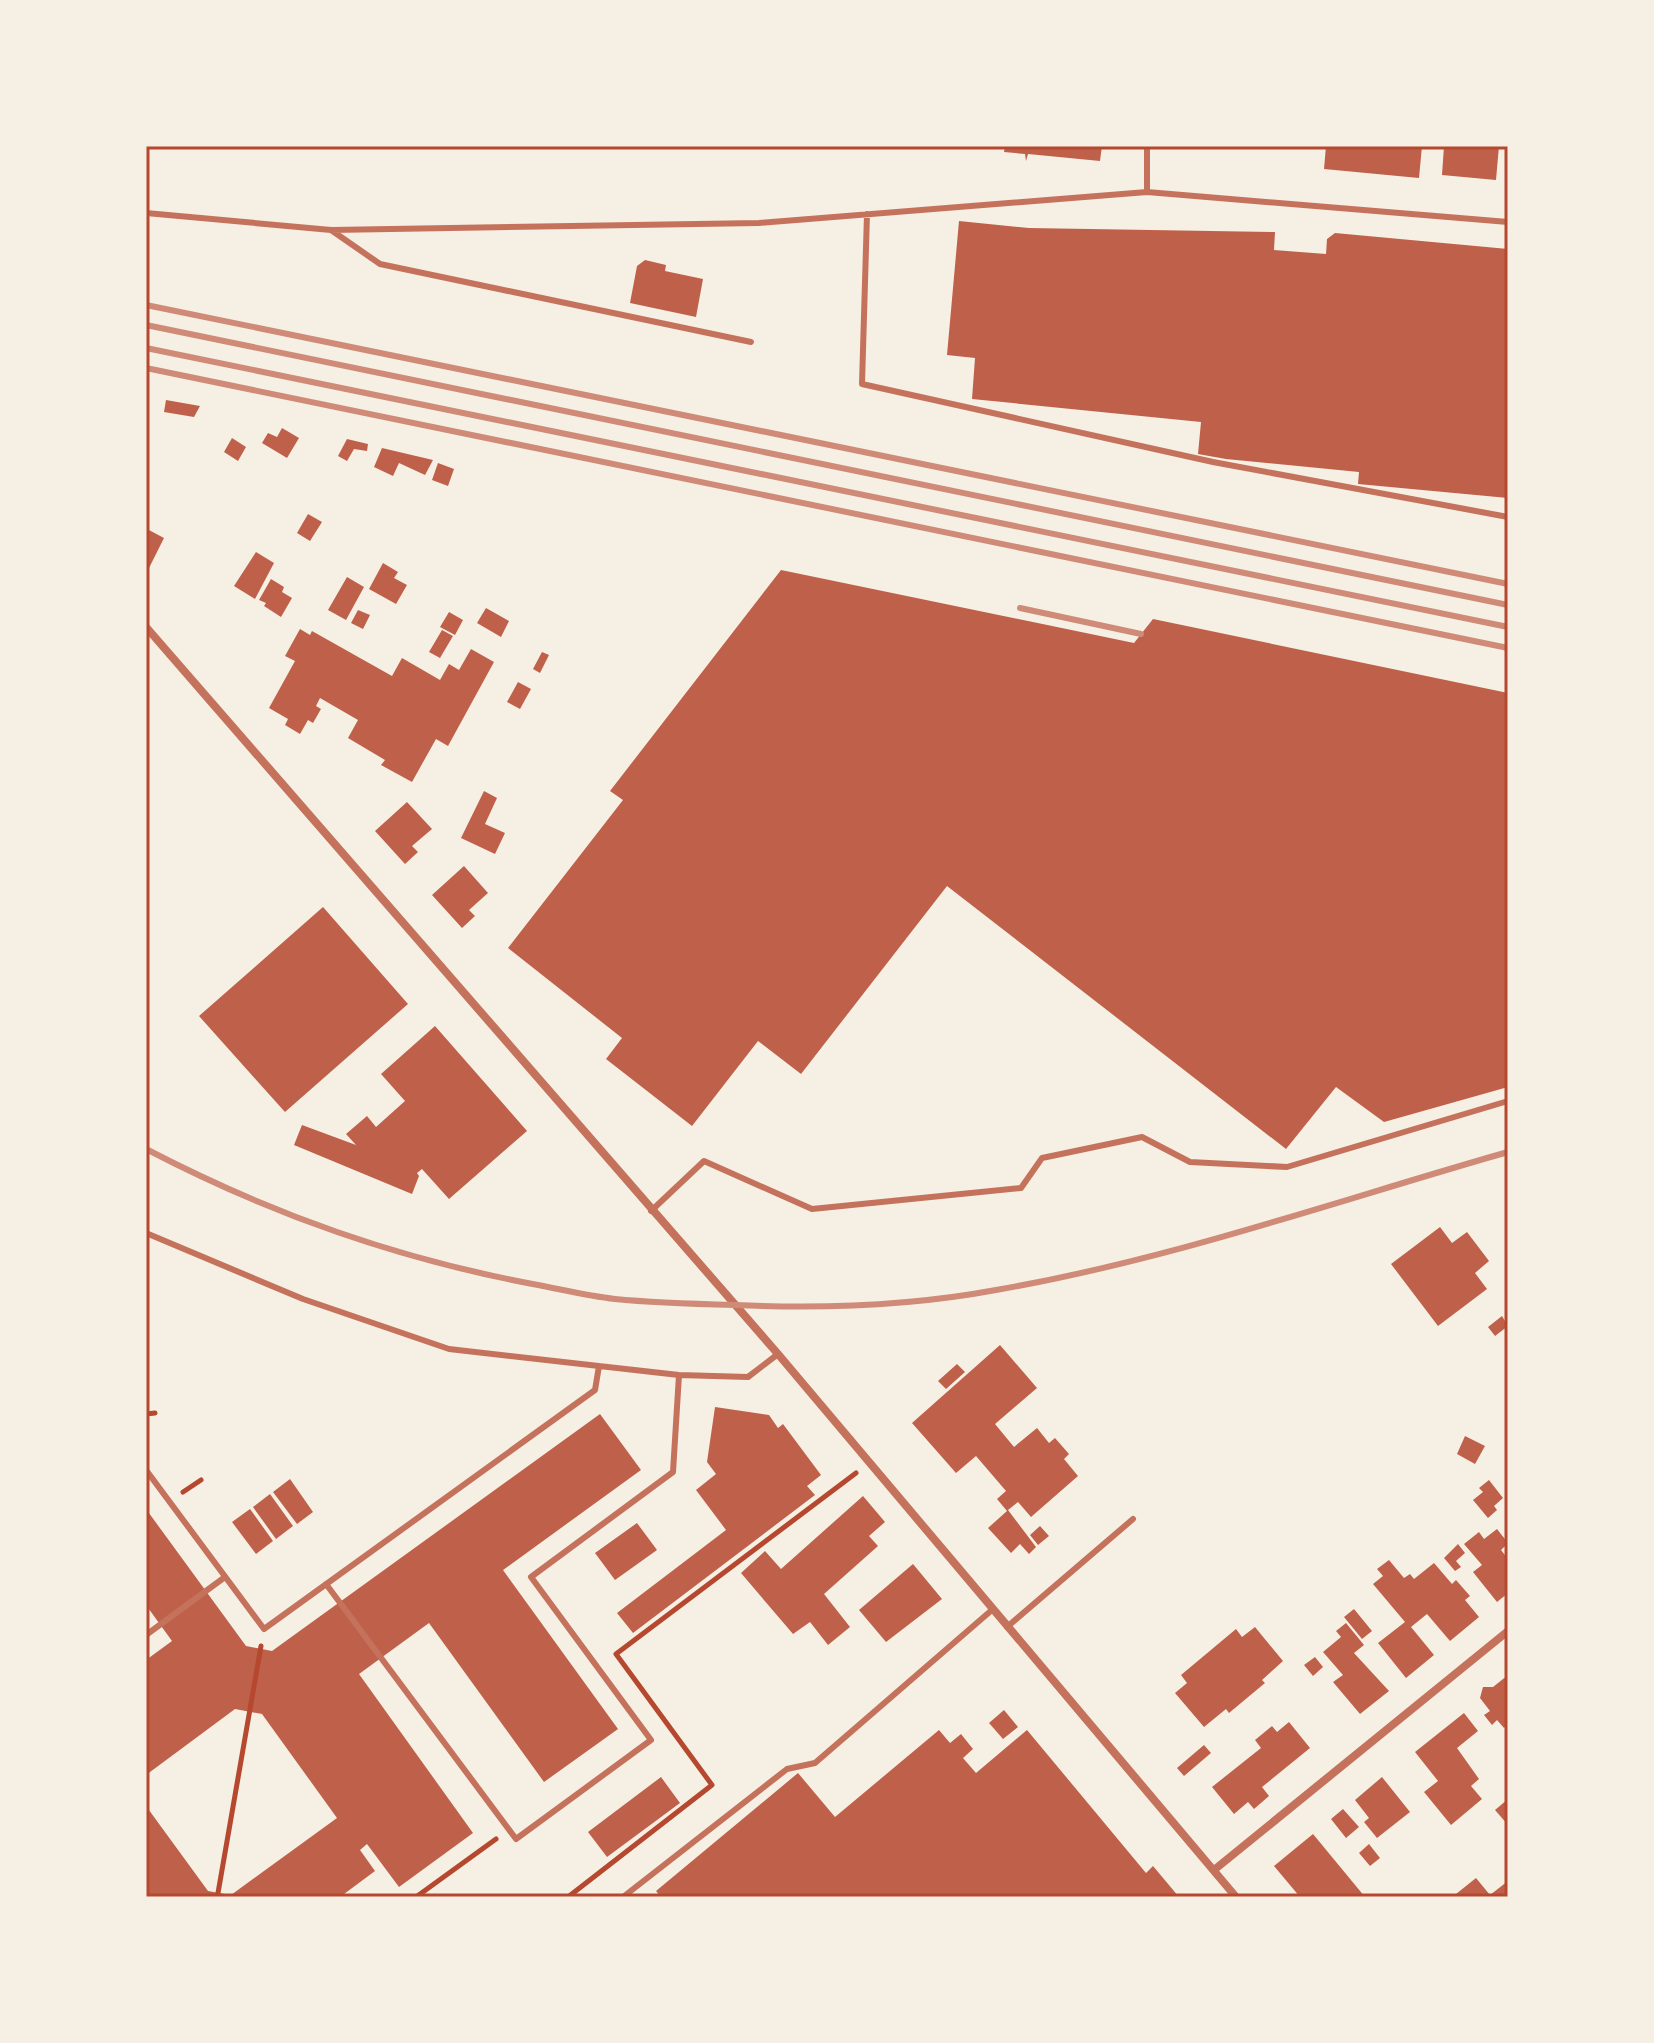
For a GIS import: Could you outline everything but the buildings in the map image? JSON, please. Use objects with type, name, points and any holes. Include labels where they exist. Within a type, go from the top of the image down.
[{"type":"street","points":[[146,627],[778,1354],[1236,1897]]},
{"type":"street","points":[[1214,1870],[1508,1631]]},
{"type":"lane","points":[[1147,146],[1147,192]]},
{"type":"lane","points":[[146,213],[331,230],[759,223],[1147,192],[1508,222]]},
{"type":"lane","points":[[867,214],[862,384],[1213,462],[1508,517]]},
{"type":"lane","points":[[331,230],[380,264],[751,342]]},
{"type":"lane","points":[[651,1211],[704,1161],[812,1209],[1021,1188],[1042,1158],[1142,1137],[1190,1162],[1287,1167],[1508,1101]]},
{"type":"lane","points":[[146,1233],[303,1299],[449,1349],[679,1375],[748,1377],[778,1354]]},
{"type":"lane","points":[[146,1470],[264,1629],[595,1390],[599,1366]]},
{"type":"lane","points":[[326,1584],[516,1839],[651,1740],[531,1577],[673,1472],[679,1375]]},
{"type":"lane","points":[[1007,1627],[1133,1519]]},
{"type":"lane","points":[[146,1635],[225,1577]]},
{"type":"lane","points":[[623,1897],[787,1769],[815,1763],[993,1609]]},
{"type":"path","points":[[146,1414],[155,1413]]},
{"type":"path","points":[[568,1897],[712,1785],[616,1654],[870,1463]]},
{"type":"path","points":[[218,1893],[264,1629]]},
{"type":"path","points":[[416,1897],[509,1829]]},
{"type":"railway","points":[[146,305],[1508,584]]},
{"type":"railway","points":[[146,325],[1508,605]]},
{"type":"railway","points":[[146,348],[1508,627]]},
{"type":"railway","points":[[146,368],[1508,648]]},
{"type":"railway","points":[[1020,608],[1141,634]]},
{"type":"railway","points":[[146,1149],[289,1214],[436,1262],[615,1299],[800,1307],[931,1300],[1126,1263],[1508,1152]]}]
